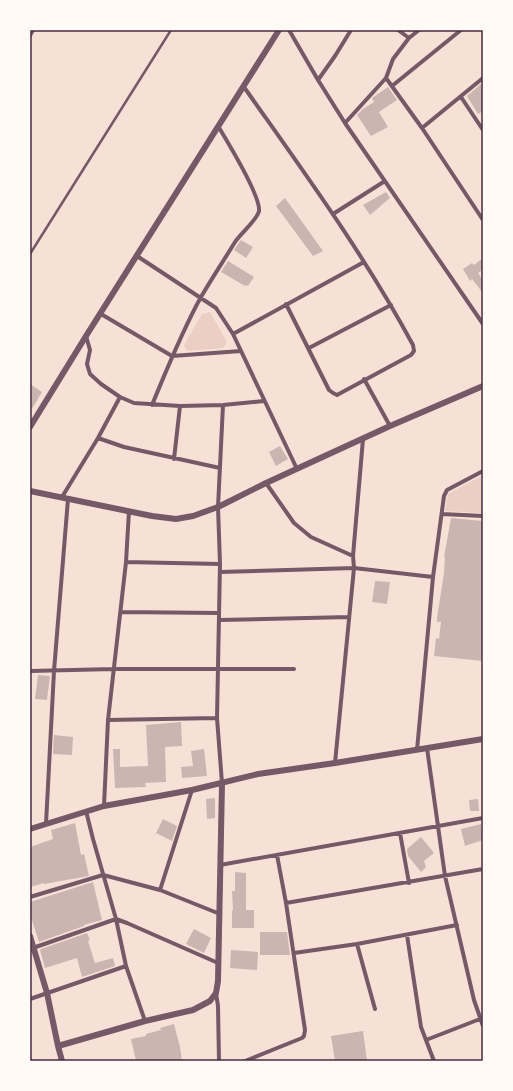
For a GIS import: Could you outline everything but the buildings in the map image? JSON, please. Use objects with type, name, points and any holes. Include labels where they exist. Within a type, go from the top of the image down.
[{"type":"street","points":[[30,427],[279,30]]},
{"type":"street","points":[[289,30],[345,123],[483,324]]},
{"type":"street","points":[[318,80],[351,30]]},
{"type":"street","points":[[398,30],[409,38]]},
{"type":"street","points":[[345,123],[386,78],[393,59],[409,38],[419,30]]},
{"type":"street","points":[[392,86],[461,30]]},
{"type":"street","points":[[386,78],[422,128],[483,220]]},
{"type":"street","points":[[422,128],[483,78]]},
{"type":"street","points":[[244,87],[333,214],[364,262],[391,305],[414,351],[412,355],[337,394],[333,394],[329,390],[286,304]]},
{"type":"street","points":[[461,97],[483,130]]},
{"type":"street","points":[[152,405],[172,356],[201,298],[239,235],[257,217],[259,210],[258,202],[241,164],[218,126]]},
{"type":"street","points":[[333,214],[385,181]]},
{"type":"street","points":[[137,256],[216,308],[233,334],[297,469]]},
{"type":"street","points":[[233,334],[364,262]]},
{"type":"street","points":[[309,348],[391,305]]},
{"type":"street","points":[[101,314],[172,356],[241,351]]},
{"type":"street","points":[[86,336],[90,350],[87,364],[90,374],[101,384],[120,397],[134,403],[180,406],[223,405],[264,401]]},
{"type":"street","points":[[364,380],[390,426]]},
{"type":"street","points":[[30,491],[176,519],[193,516],[218,507],[266,483],[390,426],[483,386]]},
{"type":"street","points":[[62,497],[98,438],[120,397]]},
{"type":"street","points":[[219,1061],[218,1006],[216,993],[218,981],[220,914],[222,784],[217,718],[220,572],[218,507],[223,405]]},
{"type":"street","points":[[174,458],[180,406]]},
{"type":"street","points":[[98,438],[124,447],[220,468]]},
{"type":"street","points":[[335,764],[354,568],[353,556],[363,439]]},
{"type":"street","points":[[417,750],[433,577],[444,496],[447,490],[483,471]]},
{"type":"street","points":[[266,483],[294,523],[311,537],[353,556]]},
{"type":"street","points":[[46,824],[54,671],[68,499]]},
{"type":"street","points":[[104,806],[108,720],[121,612],[129,511]]},
{"type":"street","points":[[442,514],[483,516]]},
{"type":"street","points":[[126,562],[220,564]]},
{"type":"street","points":[[220,572],[354,568],[433,577]]},
{"type":"street","points":[[121,612],[219,613]]},
{"type":"street","points":[[219,620],[349,617]]},
{"type":"street","points":[[30,671],[114,669],[294,669]]},
{"type":"street","points":[[108,720],[217,718]]},
{"type":"street","points":[[30,829],[104,806],[222,784],[258,774],[335,764],[483,740]]},
{"type":"street","points":[[427,748],[445,876],[474,1000],[483,1026]]},
{"type":"street","points":[[160,890],[192,790]]},
{"type":"street","points":[[86,811],[102,875],[116,919],[126,966],[145,1021]]},
{"type":"street","points":[[220,865],[483,818]]},
{"type":"street","points":[[400,833],[409,883]]},
{"type":"street","points":[[245,1061],[302,1038],[306,1030],[277,855]]},
{"type":"street","points":[[286,903],[409,883],[483,869]]},
{"type":"street","points":[[30,897],[102,875],[113,876],[160,890],[220,914]]},
{"type":"street","points":[[32,948],[116,919],[218,963]]},
{"type":"street","points":[[294,953],[357,944],[457,925]]},
{"type":"street","points":[[407,935],[419,1014],[426,1040],[434,1061]]},
{"type":"street","points":[[30,936],[32,948],[46,992],[62,1061]]},
{"type":"street","points":[[357,944],[375,1009]]},
{"type":"street","points":[[30,999],[46,992],[126,966]]},
{"type":"street","points":[[58,1046],[145,1021],[193,1010],[210,1001],[216,993]]},
{"type":"street","points":[[426,1040],[480,1019]]},
{"type":"lane","points":[[30,37],[34,30]]},
{"type":"lane","points":[[30,254],[171,30]]},
{"type":"shaded area","points":[[210,312],[227,342],[223,348],[187,351],[184,345],[202,314]]},
{"type":"shaded area","points":[[483,475],[483,513],[445,511],[448,494]]}]
